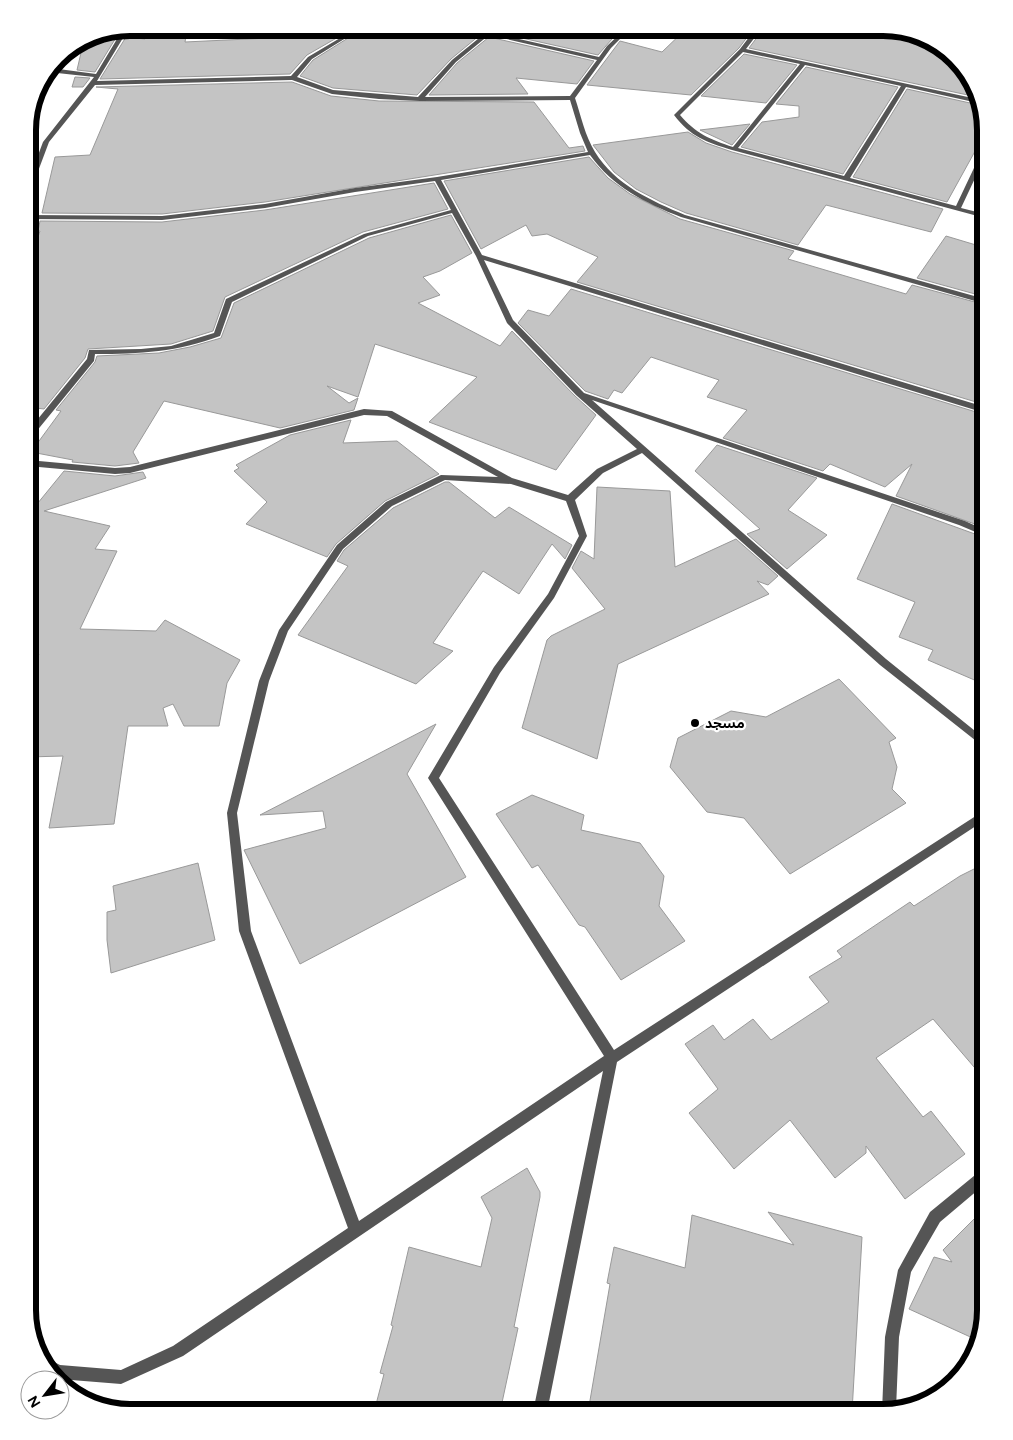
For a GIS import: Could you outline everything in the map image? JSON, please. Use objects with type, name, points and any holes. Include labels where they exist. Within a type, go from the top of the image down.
[{"type":"street","points":[[293,78],[310,58],[347,36]]},
{"type":"street","points":[[420,99],[454,61],[484,36]]},
{"type":"street","points":[[501,36],[601,59]]},
{"type":"street","points":[[572,98],[601,59],[622,36]]},
{"type":"street","points":[[753,36],[742,50],[677,115],[690,132],[712,142],[977,213]]},
{"type":"street","points":[[36,169],[46,142],[93,84],[121,37]]},
{"type":"street","points":[[742,50],[972,101]]},
{"type":"street","points":[[734,148],[803,64]]},
{"type":"street","points":[[58,71],[98,76]]},
{"type":"street","points":[[93,84],[293,78],[332,92],[420,99],[572,98]]},
{"type":"street","points":[[846,179],[905,85]]},
{"type":"street","points":[[572,98],[592,153],[617,182],[648,202],[683,216],[977,298]]},
{"type":"street","points":[[36,217],[162,218],[265,206],[592,153]]},
{"type":"street","points":[[958,208],[977,169]]},
{"type":"street","points":[[437,179],[479,256],[510,320],[579,393],[641,450],[883,662],[977,737]]},
{"type":"street","points":[[36,426],[91,359],[92,352],[167,350],[193,344],[217,334],[229,301],[366,235],[454,211]]},
{"type":"street","points":[[479,256],[977,407]]},
{"type":"street","points":[[579,393],[953,519],[977,529]]},
{"type":"street","points":[[36,465],[115,471],[130,470],[364,412],[378,412],[389,413],[511,481],[570,499]]},
{"type":"street","points":[[570,499],[600,470],[641,450]]},
{"type":"street","points":[[356,1232],[245,931],[232,813],[264,681],[281,639],[340,547],[389,504],[444,477],[511,481]]},
{"type":"street","points":[[542,1404],[612,1058],[433,778],[497,670],[550,596],[583,536],[570,499]]},
{"type":"street","points":[[61,1372],[121,1377],[178,1350],[612,1058],[977,821]]},
{"type":"street","points":[[889,1403],[892,1337],[905,1270],[935,1217],[977,1183]]},
{"type":"building","points":[[146,36],[186,36],[185,42],[269,38],[269,36],[340,36],[307,55],[290,74],[100,79],[126,37],[145,39]]},
{"type":"building","points":[[351,36],[479,36],[451,59],[417,95],[333,88],[300,76],[313,60]]},
{"type":"building","points":[[513,36],[599,36],[612,39],[598,55]]},
{"type":"building","points":[[679,36],[748,36],[739,48],[691,95],[587,85],[620,41],[662,52]]},
{"type":"building","points":[[758,36],[889,36],[901,38],[919,43],[940,56],[957,73],[971,96],[749,48]]},
{"type":"building","points":[[116,37],[95,72],[77,70],[82,50],[100,41]]},
{"type":"building","points":[[489,37],[594,61],[577,84],[516,78],[528,94],[429,95],[457,63]]},
{"type":"building","points":[[744,54],[797,65],[766,103],[701,96]]},
{"type":"building","points":[[806,67],[898,87],[843,174],[741,147],[762,122],[799,117],[799,106],[776,104]]},
{"type":"building","points":[[75,77],[90,78],[83,87],[72,87]]},
{"type":"building","points":[[292,82],[331,96],[379,101],[534,102],[569,148],[583,146],[585,151],[265,202],[162,214],[42,213],[55,157],[90,155],[118,89],[96,87]]},
{"type":"building","points":[[907,89],[973,104],[977,130],[975,143],[977,144],[977,148],[947,202],[853,177]]},
{"type":"building","points":[[750,124],[732,145],[700,130]]},
{"type":"building","points":[[688,132],[706,143],[732,152],[943,209],[931,232],[826,205],[798,245],[686,213],[661,202],[636,189],[614,172],[593,145]]},
{"type":"building","points":[[589,157],[608,178],[630,194],[680,219],[794,251],[788,259],[906,294],[912,285],[977,303],[977,402],[577,282],[598,257],[547,234],[532,236],[526,225],[481,249],[444,181]]},
{"type":"building","points":[[434,183],[448,209],[363,232],[225,297],[213,331],[171,344],[88,349],[85,358],[44,409],[36,408],[36,243],[40,231],[38,231],[40,221],[162,222],[265,210]]},
{"type":"building","points":[[451,215],[472,253],[440,271],[423,277],[440,295],[418,303],[500,346],[512,331],[596,415],[556,470],[429,422],[477,377],[375,344],[358,397],[327,386],[349,403],[358,398],[354,410],[280,428],[164,401],[133,452],[139,463],[115,466],[72,462],[73,460],[36,453],[36,445],[61,411],[56,410],[95,362],[97,356],[159,353],[221,338],[234,303],[369,238]]},
{"type":"building","points":[[946,236],[977,245],[977,295],[917,278]]},
{"type":"building","points":[[571,289],[977,412],[977,525],[896,496],[912,464],[885,487],[830,464],[823,471],[723,438],[747,410],[707,397],[719,380],[651,357],[622,393],[614,390],[608,399],[585,391],[518,323],[528,310],[549,316]]},
{"type":"building","points":[[351,420],[343,443],[397,441],[439,474],[385,501],[336,544],[327,557],[246,524],[267,502],[234,471],[239,468],[236,465],[290,435]]},
{"type":"building","points":[[717,445],[817,478],[788,510],[827,535],[787,569],[747,534],[760,529],[695,471]]},
{"type":"building","points":[[64,471],[115,476],[143,472],[146,478],[44,511],[110,526],[95,549],[117,551],[80,629],[156,631],[165,620],[240,660],[227,683],[219,726],[184,726],[173,704],[163,708],[168,726],[128,726],[114,824],[49,828],[63,756],[36,757],[36,661],[39,654],[36,654],[36,505]]},
{"type":"building","points":[[445,482],[449,482],[495,518],[509,507],[572,545],[565,559],[552,544],[519,594],[483,571],[433,643],[453,651],[416,684],[298,635],[348,566],[337,561],[344,550],[393,508]]},
{"type":"building","points":[[597,487],[670,491],[675,567],[736,539],[778,576],[768,585],[757,581],[769,594],[618,664],[597,759],[522,728],[547,640],[551,636],[605,609],[572,568],[581,551],[594,559]]},
{"type":"building","points":[[892,504],[977,535],[977,681],[928,660],[933,650],[899,637],[915,602],[857,579]]},
{"type":"building","points":[[839,679],[896,738],[889,742],[897,767],[892,789],[906,803],[790,874],[744,818],[707,812],[670,767],[678,738],[731,711],[766,717]]},
{"type":"building","points":[[436,724],[407,774],[466,877],[300,964],[244,850],[326,828],[323,811],[260,815]]},
{"type":"building","points":[[532,795],[584,815],[581,830],[640,843],[664,876],[659,906],[685,941],[621,980],[585,927],[579,925],[538,865],[532,868],[496,814]]},
{"type":"building","points":[[198,863],[215,940],[111,973],[107,940],[107,912],[116,910],[113,886]]},
{"type":"building","points":[[977,868],[977,1070],[933,1019],[876,1058],[923,1117],[931,1111],[965,1154],[905,1199],[866,1146],[866,1153],[835,1178],[790,1120],[734,1169],[689,1113],[718,1089],[685,1044],[713,1025],[724,1040],[753,1019],[771,1040],[829,1002],[809,977],[842,957],[837,951],[910,902],[914,906],[960,876]]},
{"type":"building","points":[[527,1168],[540,1192],[514,1327],[518,1328],[502,1404],[376,1404],[384,1374],[380,1373],[393,1326],[391,1325],[409,1247],[481,1267],[492,1218],[481,1197]]},
{"type":"building","points":[[768,1212],[862,1237],[852,1404],[589,1404],[610,1284],[607,1283],[614,1247],[685,1268],[692,1215],[794,1245]]},
{"type":"building","points":[[977,1216],[977,1310],[973,1338],[909,1309],[934,1257],[952,1262],[943,1250]]},
{"type":"place","name":"مسجد","points":[[695,723]]}]
